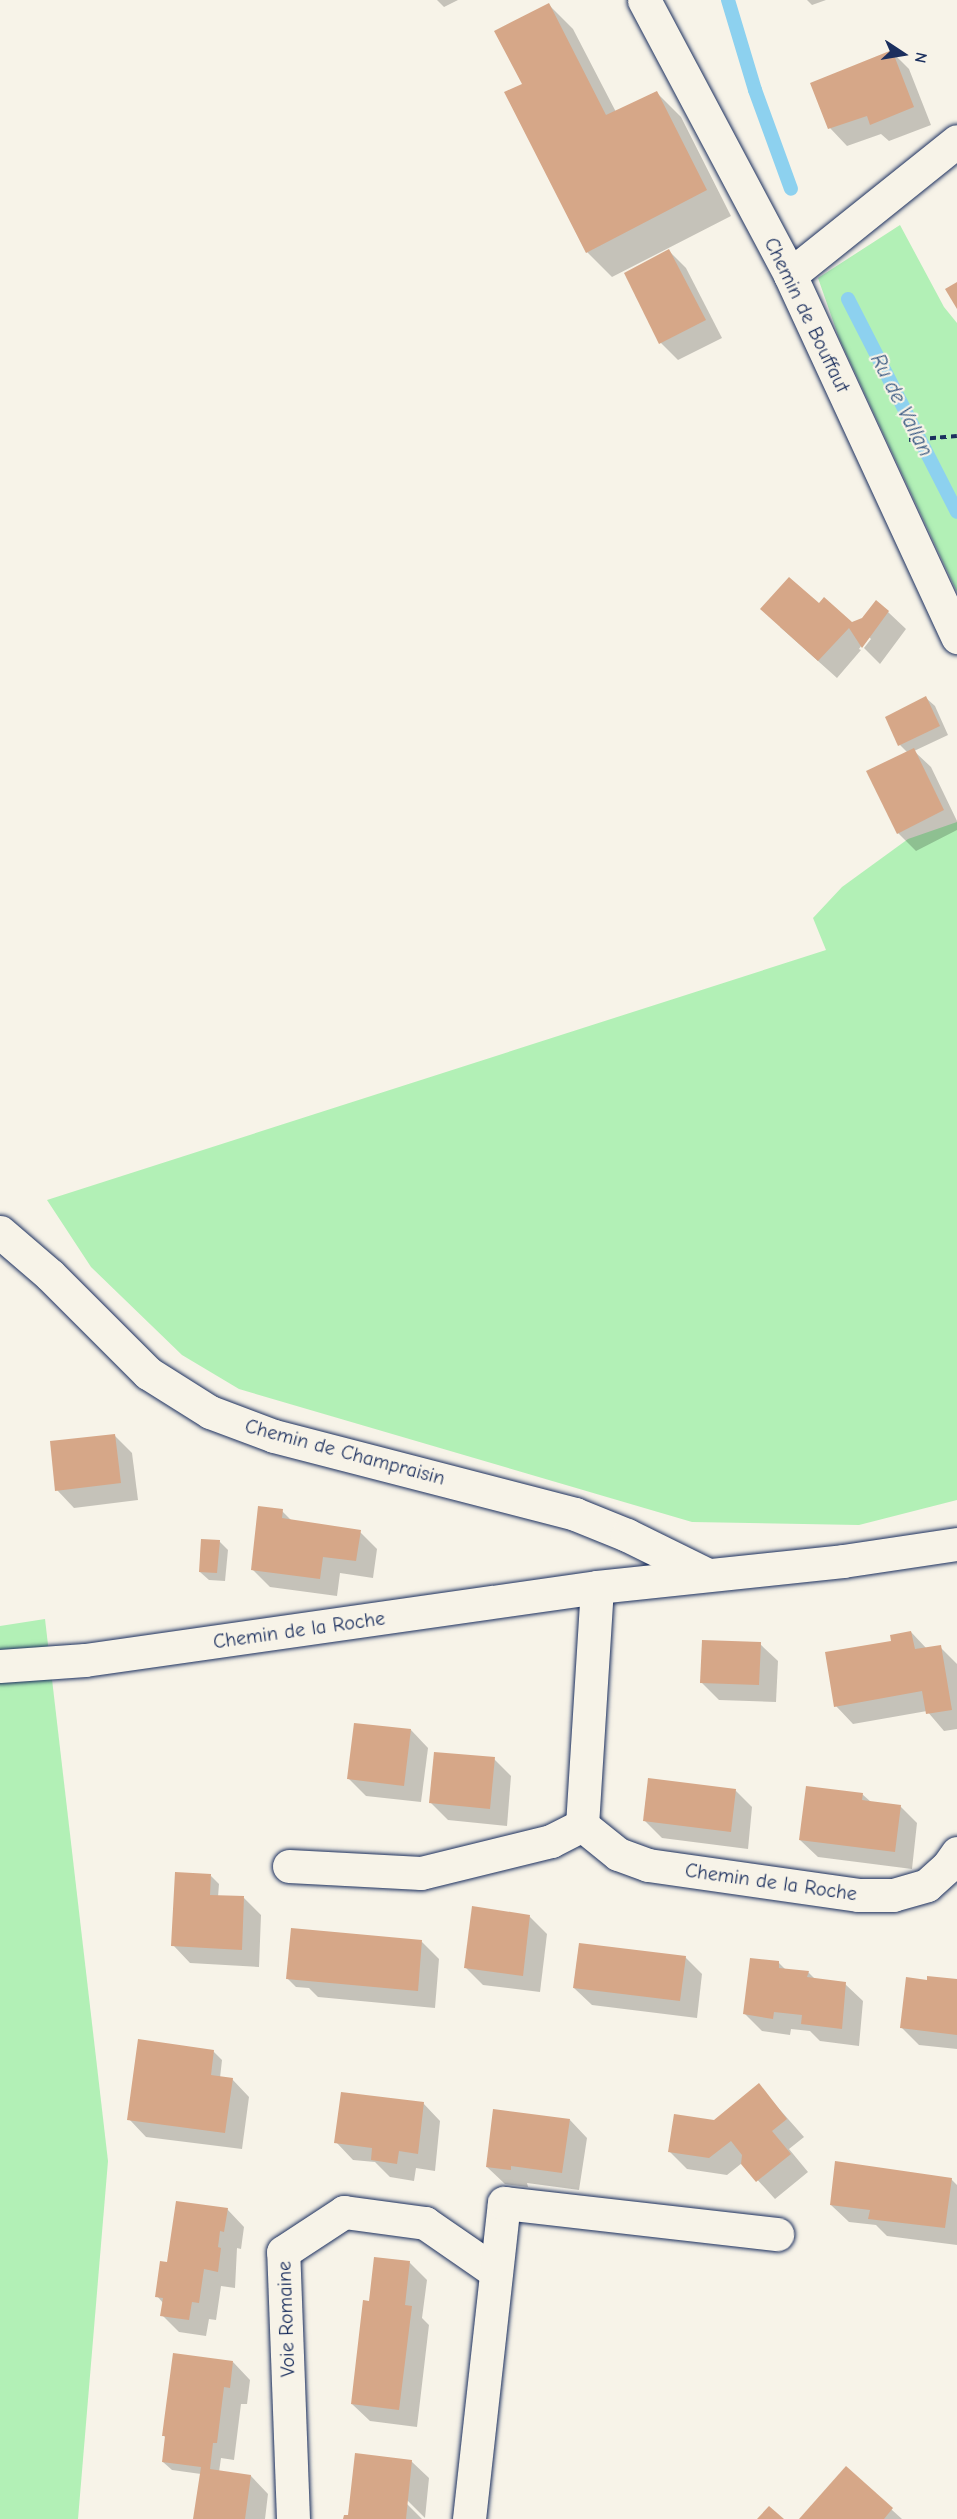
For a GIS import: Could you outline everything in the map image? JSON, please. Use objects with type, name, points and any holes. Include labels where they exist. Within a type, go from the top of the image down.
[{"type":"street","name":"Chemin de Bouffaut","points":[[644,0],[790,275],[957,637]]},
{"type":"street","points":[[790,275],[957,141]]},
{"type":"street","name":"Chemin de Champraisin","points":[[0,1232],[50,1275],[148,1373],[210,1412],[274,1436],[575,1514],[627,1535],[706,1574]]},
{"type":"street","name":"Chemin de la Roche","points":[[0,1666],[85,1660],[597,1587],[843,1561],[957,1544]]},
{"type":"street","points":[[289,1866],[421,1873],[551,1841],[582,1826],[597,1587]]},
{"type":"street","name":"Chemin de la Roche","points":[[582,1826],[618,1854],[648,1865],[858,1895],[893,1895],[927,1885],[948,1866],[957,1853]]},
{"type":"street","points":[[470,2519],[504,2203],[777,2234]]},
{"type":"street","name":"Voie Romaine","points":[[293,2519],[283,2252],[344,2212],[424,2223],[496,2272]]},
{"type":"path","points":[[899,441],[955,436]]},
{"type":"green space","points":[[900,225],[944,307],[957,323],[957,592],[839,338],[818,278]]},
{"type":"green space","points":[[957,822],[957,1500],[859,1525],[692,1522],[239,1389],[182,1355],[91,1267],[47,1200],[826,950],[813,918],[842,887],[908,839]]},
{"type":"green space","points":[[45,1619],[108,2161],[78,2519],[0,2519],[0,1626]]},
{"type":"building","points":[[549,3],[606,115],[657,91],[707,190],[586,253],[504,92],[522,84],[494,31]]},
{"type":"building","points":[[892,50],[914,107],[870,125],[867,116],[828,129],[810,83]]},
{"type":"building","points":[[669,249],[706,320],[659,344],[624,273]]},
{"type":"building","points":[[957,282],[957,309],[945,289]]},
{"type":"building","points":[[789,577],[819,603],[824,597],[852,622],[862,618],[876,600],[889,611],[862,648],[849,628],[818,661],[760,609]]},
{"type":"building","points":[[926,696],[940,726],[898,746],[885,717]]},
{"type":"building","points":[[914,748],[944,810],[897,834],[866,771]]},
{"type":"building","points":[[115,1434],[121,1483],[55,1491],[50,1441]]},
{"type":"building","points":[[258,1506],[283,1509],[282,1518],[361,1530],[356,1561],[323,1557],[320,1579],[251,1570]]},
{"type":"building","points":[[201,1539],[220,1540],[217,1573],[199,1572]]},
{"type":"building","points":[[911,1631],[915,1649],[941,1645],[952,1710],[926,1714],[922,1691],[834,1707],[825,1652],[891,1641],[890,1635]]},
{"type":"building","points":[[702,1640],[761,1642],[759,1685],[700,1683]]},
{"type":"building","points":[[354,1723],[411,1729],[404,1786],[347,1779]]},
{"type":"building","points":[[434,1752],[495,1757],[490,1809],[429,1803]]},
{"type":"building","points":[[648,1778],[736,1789],[731,1832],[643,1821]]},
{"type":"building","points":[[806,1786],[863,1793],[862,1800],[901,1805],[895,1852],[799,1840]]},
{"type":"building","points":[[175,1872],[211,1874],[210,1895],[244,1896],[242,1950],[171,1946]]},
{"type":"building","points":[[472,1906],[530,1915],[523,1976],[464,1968]]},
{"type":"building","points":[[291,1928],[422,1940],[418,1991],[286,1979]]},
{"type":"building","points":[[579,1943],[686,1956],[680,2001],[573,1988]]},
{"type":"building","points":[[750,1958],[779,1961],[779,1968],[809,1971],[807,1977],[846,1982],[842,2029],[801,2024],[802,2015],[774,2012],[773,2019],[743,2014]]},
{"type":"building","points":[[927,1976],[957,1979],[957,2035],[900,2028],[906,1977],[927,1980]]},
{"type":"building","points":[[138,2039],[214,2050],[211,2075],[233,2078],[225,2133],[127,2120]]},
{"type":"building","points":[[759,2083],[787,2119],[772,2131],[791,2154],[756,2182],[741,2164],[742,2155],[731,2141],[709,2158],[668,2152],[674,2114],[714,2120]]},
{"type":"building","points":[[341,2092],[424,2102],[418,2154],[399,2151],[397,2164],[371,2160],[372,2148],[334,2143]]},
{"type":"building","points":[[493,2109],[570,2119],[562,2173],[511,2166],[511,2170],[486,2167]]},
{"type":"building","points":[[835,2161],[952,2178],[945,2228],[868,2219],[870,2210],[830,2205]]},
{"type":"building","points":[[176,2201],[228,2208],[224,2232],[220,2231],[218,2247],[221,2248],[218,2272],[204,2269],[199,2303],[192,2302],[189,2320],[160,2316],[163,2298],[155,2297],[160,2261],[167,2262]]},
{"type":"building","points":[[374,2257],[410,2261],[405,2305],[412,2306],[399,2410],[351,2404],[363,2300],[369,2301]]},
{"type":"building","points":[[173,2353],[233,2361],[230,2388],[224,2387],[217,2443],[213,2443],[210,2469],[251,2475],[245,2519],[193,2519],[201,2467],[162,2462],[165,2436],[162,2436]]},
{"type":"building","points":[[355,2453],[412,2460],[406,2519],[343,2519],[344,2515],[348,2515]]},
{"type":"building","points":[[846,2466],[893,2508],[884,2519],[799,2519]]},
{"type":"building","points":[[769,2506],[784,2519],[757,2519]]},
{"type":"waterway","name":"Ru de Vallan","points":[[728,0],[755,90],[791,189]]},
{"type":"waterway","name":"Ru de Vallan","points":[[848,299],[957,512]]}]
